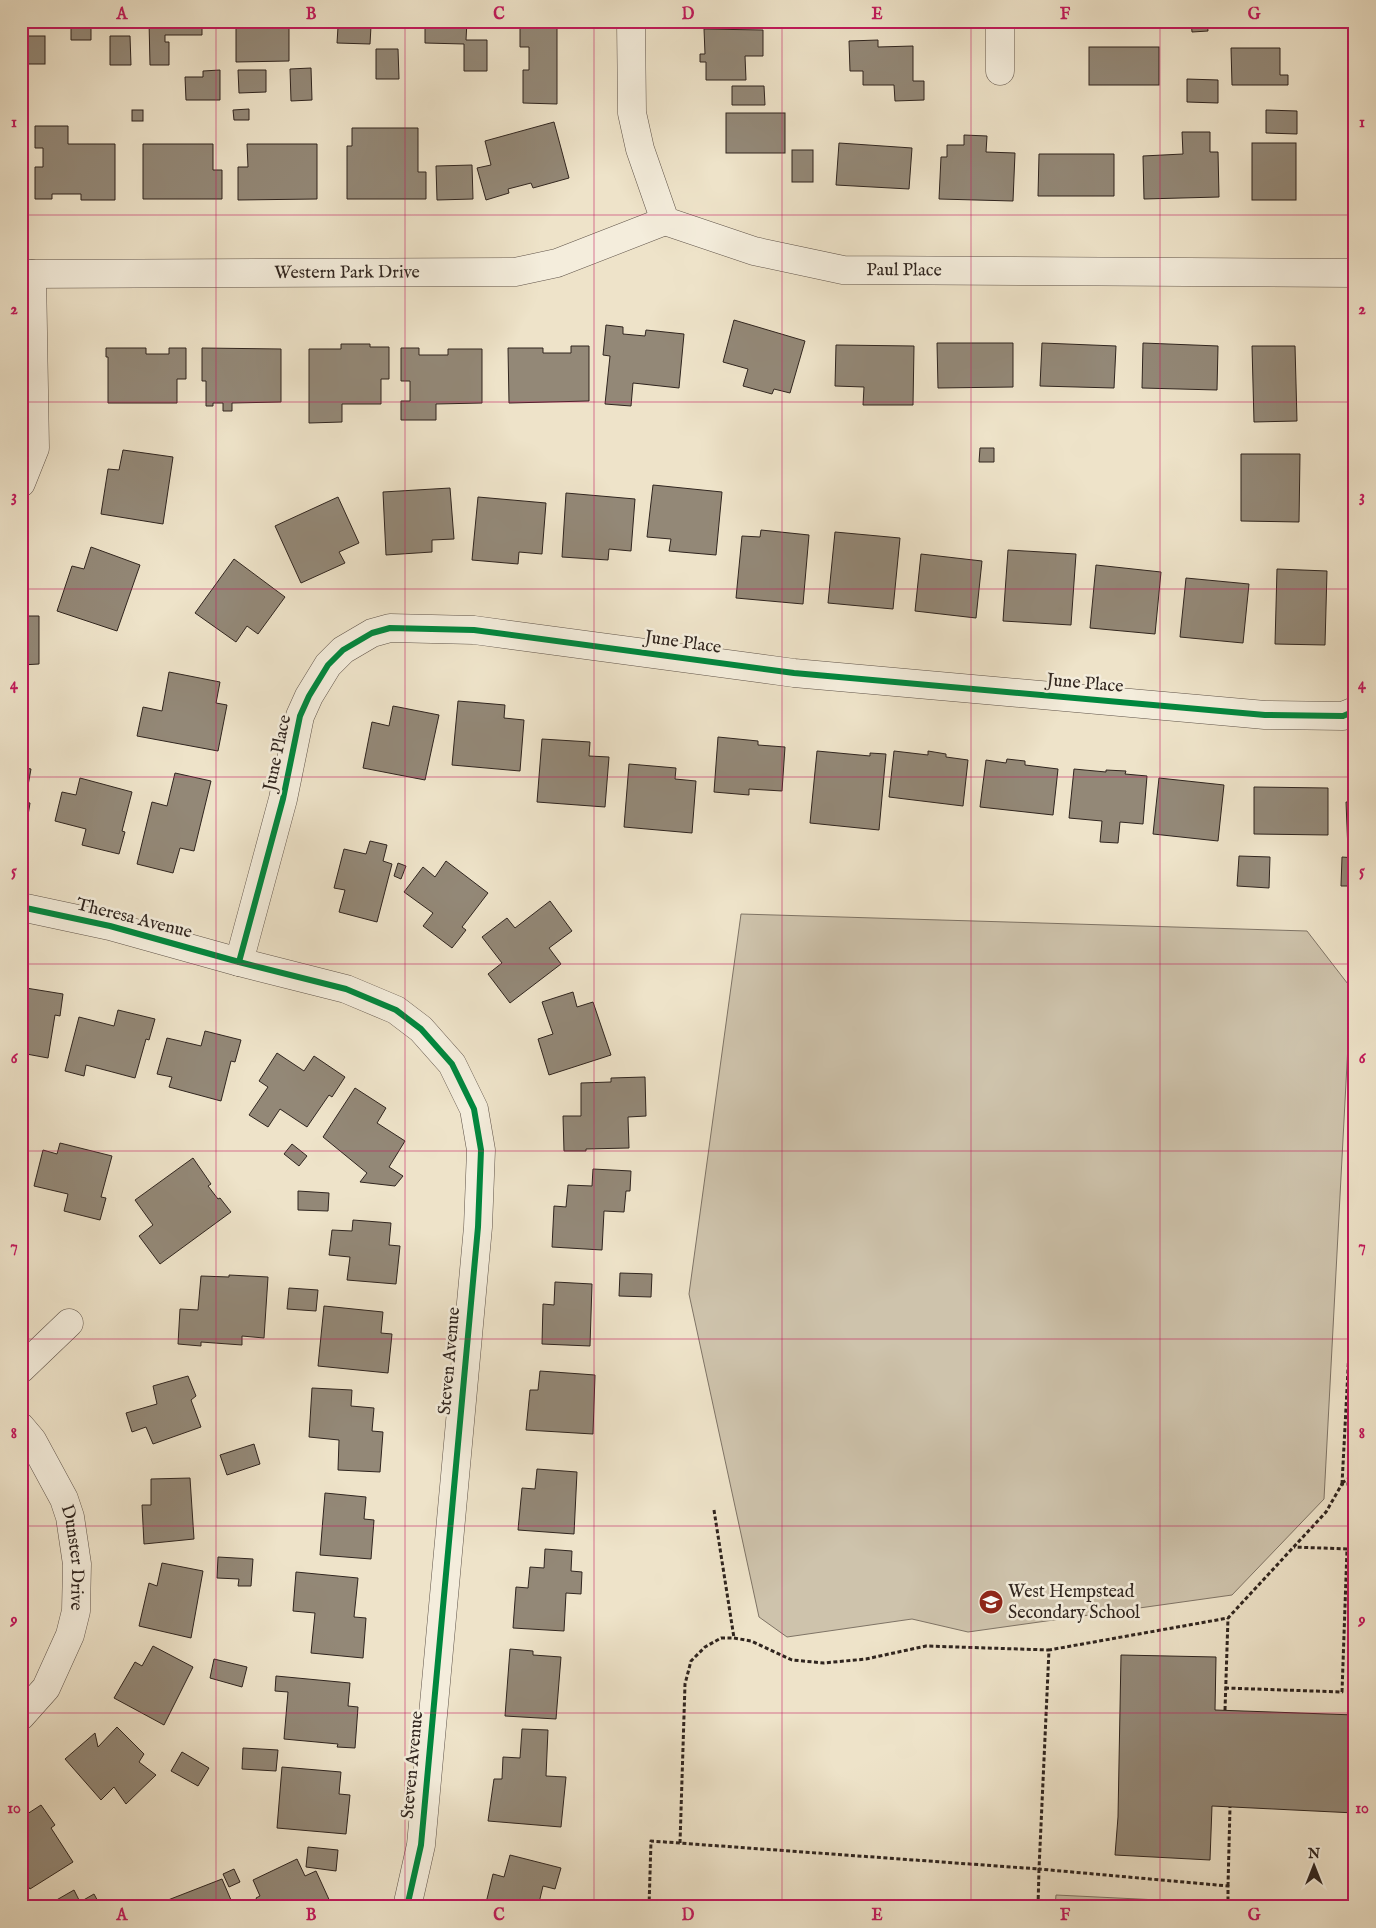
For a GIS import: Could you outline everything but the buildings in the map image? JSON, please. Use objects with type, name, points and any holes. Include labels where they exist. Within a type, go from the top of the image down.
[{"type":"street","points":[[631,21],[632,113],[640,149],[665,221]]},
{"type":"street","points":[[1000,21],[1000,71]]},
{"type":"street","name":"Paul Place","points":[[665,221],[754,251],[843,270],[1355,272]]},
{"type":"street","name":"Western Park Drive","points":[[26,274],[515,272],[557,264],[665,221]]},
{"type":"street","points":[[21,483],[35,448],[26,274]]},
{"type":"street","name":"June Place","points":[[239,962],[283,799],[300,716],[309,696],[328,665],[343,650],[372,633],[390,628],[474,630],[794,672],[1265,716],[1343,716],[1355,711]]},
{"type":"street","name":"Theresa Avenue","points":[[21,907],[110,926],[239,962]]},
{"type":"street","name":"Steven Avenue","points":[[239,962],[346,989],[396,1010],[421,1029],[452,1064],[474,1109],[481,1150],[478,1226],[421,1846],[407,1907]]},
{"type":"street","points":[[21,1369],[69,1323]]},
{"type":"street","name":"Dunster Drive","points":[[21,1428],[32,1440],[64,1499],[70,1517],[77,1564],[76,1611],[70,1635],[46,1688],[21,1716]]},
{"type":"path","points":[[1342,1484],[1355,1237]]},
{"type":"path","points":[[680,1843],[685,1684],[691,1661],[705,1647],[721,1638],[734,1638],[751,1642],[792,1660],[824,1664],[866,1659],[926,1646],[1049,1650],[1228,1618],[1326,1512],[1342,1484],[1355,1474]]},
{"type":"path","points":[[1342,1484],[1355,1484]]},
{"type":"path","points":[[714,1510],[734,1638]]},
{"type":"path","points":[[1226,1688],[1342,1692],[1347,1549],[1293,1547]]},
{"type":"path","points":[[1225,1710],[1228,1618]]},
{"type":"path","points":[[1038,1907],[1049,1650]]},
{"type":"path","points":[[1228,1907],[1230,1807]]},
{"type":"path","points":[[649,1907],[652,1841],[1039,1869],[1228,1886]]},
{"type":"shaded area","points":[[741,914],[1307,931],[1351,988],[1324,1499],[1232,1595],[968,1632],[912,1619],[787,1637],[759,1617],[689,1294]]},
{"type":"shaded area","points":[[1056,1895],[1220,1903],[1220,1907],[1055,1907]]},
{"type":"cycle path","points":[[239,962],[283,799],[300,716],[309,696],[328,665],[343,650],[372,633],[390,628],[474,630],[794,673],[1265,715],[1343,716],[1355,711]]},
{"type":"cycle path","points":[[21,907],[110,926],[239,962],[346,989],[396,1010],[421,1029],[452,1064],[474,1109],[481,1150],[478,1227],[421,1845],[407,1907]]},
{"type":"place","name":"West Hempstead Secondary School","points":[[991,1602]]}]
